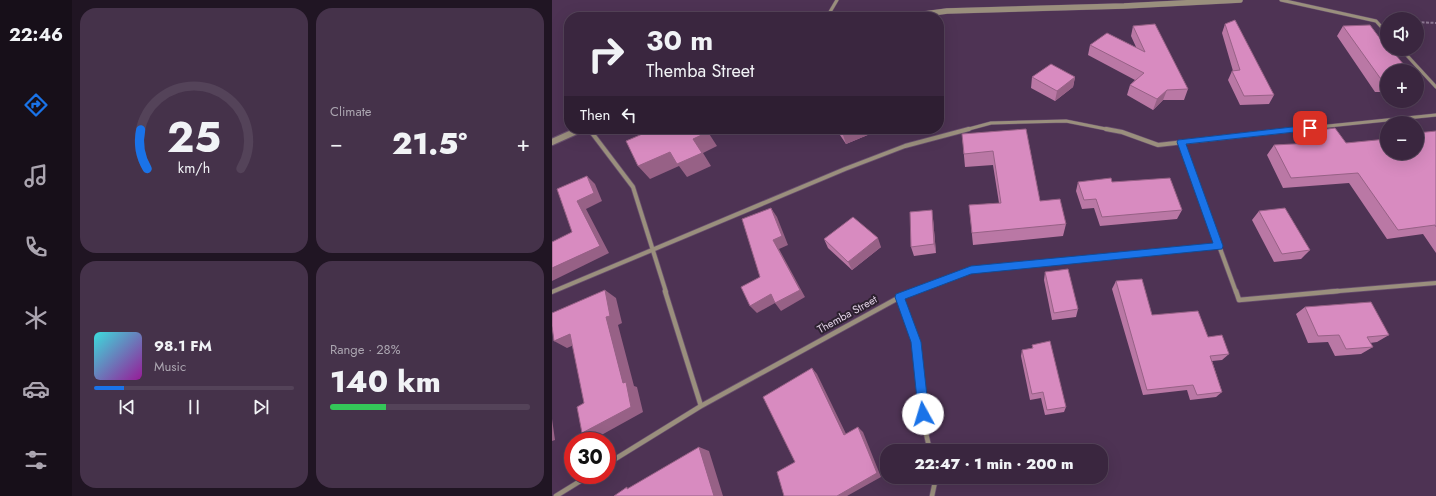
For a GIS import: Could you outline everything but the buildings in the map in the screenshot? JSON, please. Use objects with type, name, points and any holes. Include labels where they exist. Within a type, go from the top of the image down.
[{"type":"street","points":[[830,12],[837,0]]},
{"type":"street","points":[[939,12],[1124,6],[1240,0]]},
{"type":"street","points":[[1281,0],[1376,21],[1380,25]]},
{"type":"street","points":[[1407,56],[1436,87]]},
{"type":"street","points":[[552,292],[838,172],[905,146],[991,123],[1066,121],[1122,132],[1158,145],[1436,115]]},
{"type":"street","points":[[552,142],[570,134]]},
{"type":"street","points":[[593,134],[633,187],[701,406]]},
{"type":"street","points":[[1181,142],[1239,300],[1436,283]]},
{"type":"street","name":"Themba Street","points":[[616,458],[701,406],[900,297],[971,270],[1218,246]]},
{"type":"street","points":[[900,297],[916,342],[924,429],[928,444]]},
{"type":"street","points":[[556,496],[575,484]]},
{"type":"street","points":[[932,496],[935,484]]},
{"type":"path","points":[[1424,22],[1436,23]]},
{"type":"route","points":[[923,414],[916,342],[900,297],[971,270],[1218,246],[1181,142],[1310,128]]}]
